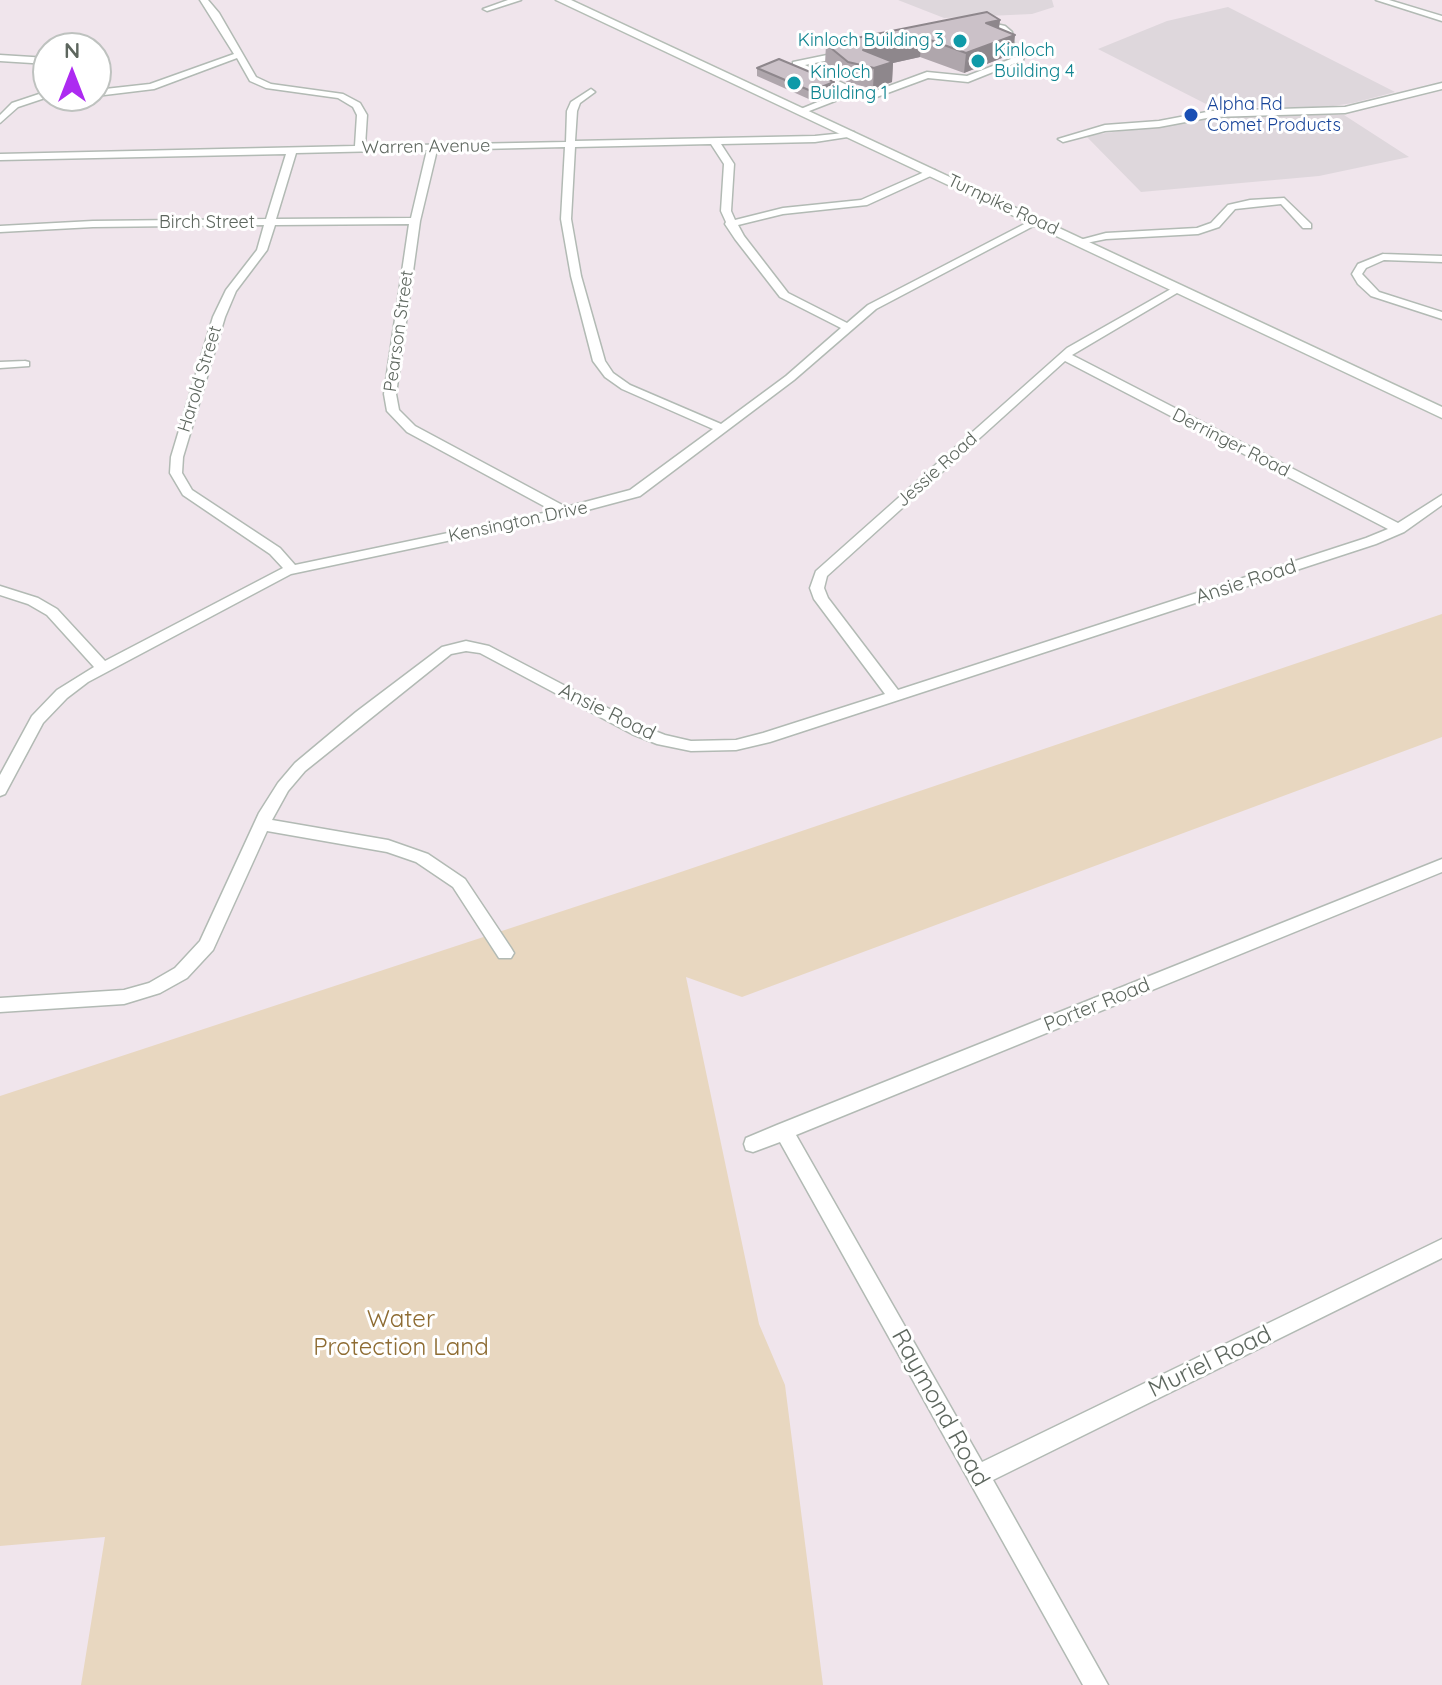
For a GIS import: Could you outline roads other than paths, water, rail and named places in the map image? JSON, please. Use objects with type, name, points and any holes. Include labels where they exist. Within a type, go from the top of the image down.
[{"type":"main road","name":"Turnpike Road","points":[[562,0],[1442,413]]},
{"type":"street","points":[[204,0],[216,15],[249,75],[259,82],[340,96],[357,105],[362,115],[360,149]]},
{"type":"street","points":[[487,9],[517,0]]},
{"type":"street","points":[[1380,0],[1442,19]]},
{"type":"street","points":[[801,111],[852,91],[879,95],[927,75],[968,79],[1020,58],[1021,53],[1010,46],[1009,34],[1002,28],[987,25],[796,64],[852,91]]},
{"type":"street","points":[[112,91],[151,87],[238,55]]},
{"type":"street","points":[[0,58],[32,60]]},
{"type":"street","points":[[1063,139],[1105,128],[1159,124],[1212,114],[1345,110],[1440,88]]},
{"type":"street","points":[[591,92],[574,105],[568,144],[567,233],[602,366],[614,379],[633,391],[723,429]]},
{"type":"street","points":[[0,120],[15,105],[32,99]]},
{"type":"street","name":"Warren Avenue","points":[[0,157],[828,138],[851,134]]},
{"type":"street","points":[[714,141],[730,168],[725,204],[730,224],[781,293],[847,327]]},
{"type":"street","name":"Pearson Street","points":[[433,147],[415,221],[390,394],[393,411],[411,429],[565,512]]},
{"type":"street","name":"Harold Street","points":[[292,150],[260,255],[231,290],[219,317],[177,457],[176,473],[187,492],[275,551],[292,570]]},
{"type":"street","points":[[730,224],[783,211],[863,203],[932,172]]},
{"type":"street","points":[[1272,188],[1307,226]]},
{"type":"street","points":[[1081,241],[1106,236],[1190,233],[1213,226],[1234,206],[1284,201]]},
{"type":"street","name":"Birch Street","points":[[0,229],[106,223],[415,221]]},
{"type":"street","name":"Kensington Drive","points":[[0,790],[43,713],[73,686],[103,668],[292,570],[565,512],[619,499],[642,489],[790,378],[847,327],[897,292],[1038,221]]},
{"type":"street","points":[[1442,259],[1383,257],[1362,266],[1357,274],[1366,287],[1381,297],[1442,316]]},
{"type":"street","name":"Jessie Road","points":[[895,696],[821,599],[817,588],[820,577],[1064,356],[1089,337],[1178,288]]},
{"type":"street","name":"Derringer Road","points":[[1064,356],[1399,529]]},
{"type":"street","points":[[0,365],[25,364]]},
{"type":"street","name":"Ansie Road","points":[[0,1005],[124,997],[173,979],[207,945],[262,824],[278,794],[300,767],[436,656],[456,647],[484,649],[637,730],[662,740],[691,746],[751,742],[1371,541],[1399,529],[1442,499]]},
{"type":"street","points":[[0,590],[33,601],[52,612],[103,668]]},
{"type":"street","points":[[262,824],[388,846],[436,866],[459,883],[505,953]]},
{"type":"street","name":"Porter Road","points":[[753,1144],[1442,865]]},
{"type":"street","name":"Raymond Road","points":[[784,1131],[1096,1685]]},
{"type":"street","name":"Muriel Road","points":[[978,1476],[1442,1248]]},
{"type":"place","name":"Kinloch Building 3","points":[[960,41]]},
{"type":"place","name":"Kinloch Building 4","points":[[978,61]]},
{"type":"place","name":"Kinloch Building 1","points":[[794,83]]},
{"type":"place","name":"Alpha Rd Comet Products","points":[[1191,115]]},
{"type":"park label","name":"Water Protection Land","points":[[401,1334]]}]
